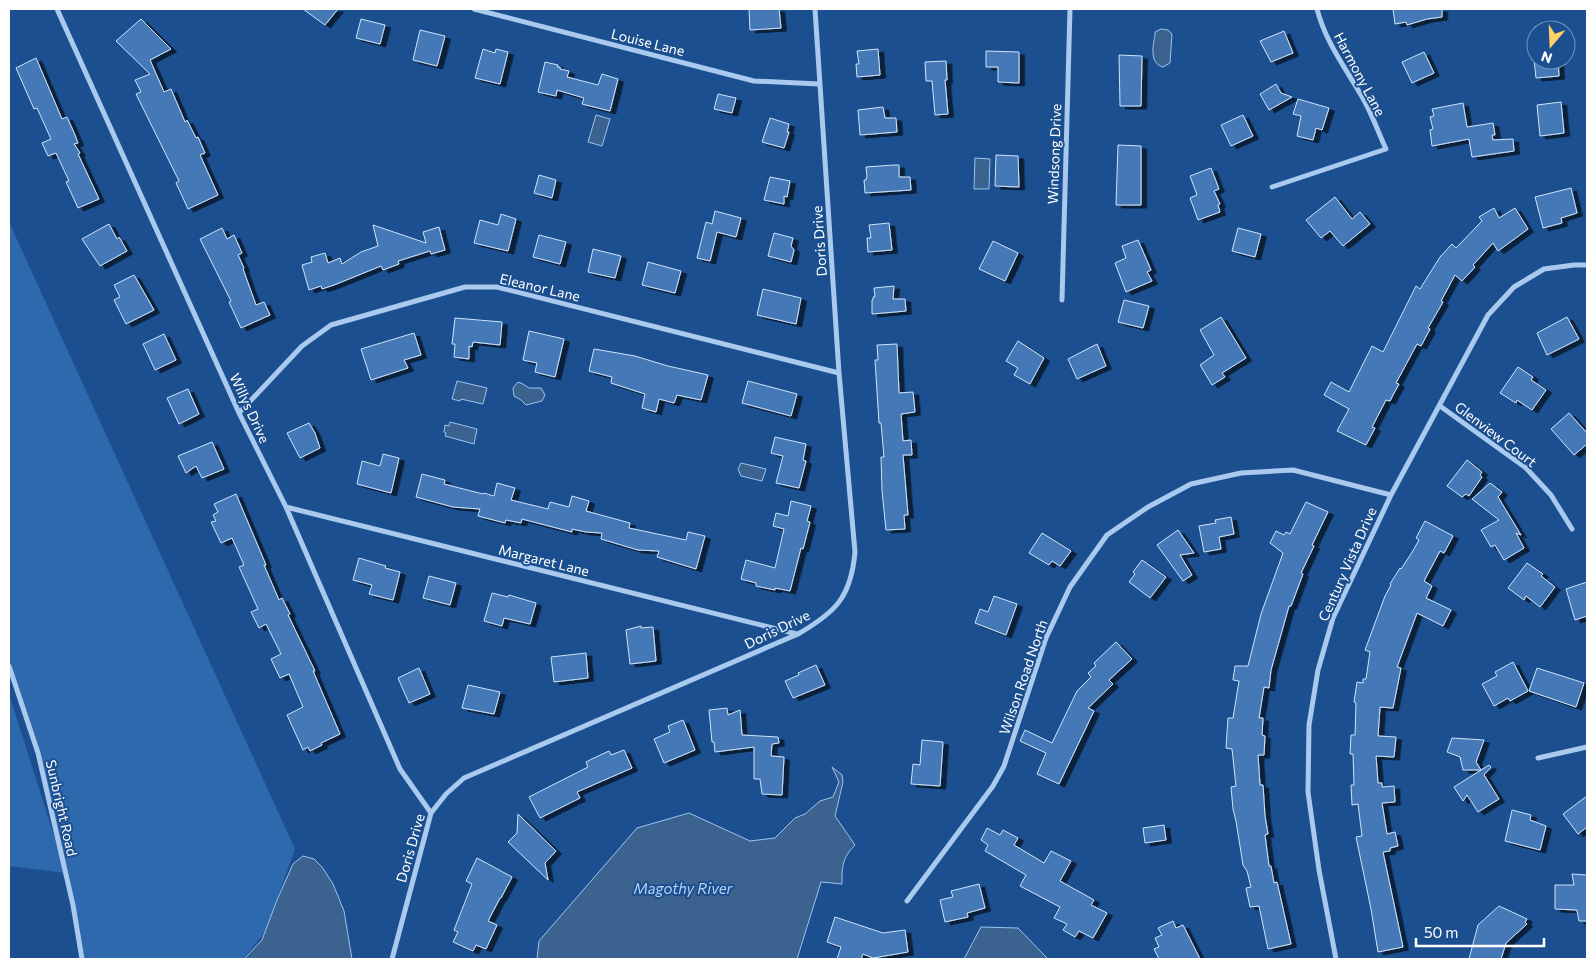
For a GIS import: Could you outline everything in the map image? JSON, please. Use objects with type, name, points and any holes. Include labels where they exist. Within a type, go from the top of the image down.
[{"type":"street","name":"Willys Drive","points":[[57,9],[239,414],[286,507],[400,769],[431,813]]},
{"type":"street","name":"Louise Lane","points":[[474,9],[754,81],[819,84]]},
{"type":"street","name":"Doris Drive","points":[[392,959],[431,813],[446,794],[464,778],[798,634],[821,620],[838,605],[850,585],[854,569],[855,552],[839,373],[815,9]]},
{"type":"street","name":"Windsong Drive","points":[[1062,300],[1070,9]]},
{"type":"street","name":"Harmony Lane","points":[[1272,187],[1386,149],[1365,103],[1336,55],[1321,25],[1317,9]]},
{"type":"street","name":"Century Vista Drive","points":[[1336,959],[1319,870],[1308,792],[1309,725],[1318,670],[1333,618],[1391,495],[1488,315],[1514,287],[1544,269],[1587,265]]},
{"type":"street","name":"Eleanor Lane","points":[[239,414],[302,346],[331,325],[465,287],[497,287],[839,373]]},
{"type":"street","name":"Glenview Court","points":[[1440,406],[1526,468],[1551,496],[1572,529]]},
{"type":"street","name":"Wilson Road North","points":[[907,901],[993,786],[1000,773],[1046,638],[1070,587],[1107,535],[1148,507],[1192,484],[1241,473],[1293,470],[1391,495]]},
{"type":"street","name":"Margaret Lane","points":[[286,507],[798,634]]},
{"type":"street","name":"Sunbright Road","points":[[9,666],[38,753],[73,905],[82,959]]},
{"type":"street","points":[[1538,758],[1587,747]]},
{"type":"shaded area","points":[[9,222],[295,849],[265,932],[243,959],[82,959],[66,873],[9,866],[9,694],[63,864],[38,753],[9,666]]},
{"type":"water","points":[[1161,29],[1168,30],[1172,34],[1170,63],[1163,67],[1156,62],[1153,54],[1155,32]]},
{"type":"water","points":[[596,115],[610,119],[602,146],[588,142]]},
{"type":"water","points":[[975,158],[990,159],[989,189],[974,189]]},
{"type":"water","points":[[457,381],[487,388],[483,404],[452,399]]},
{"type":"water","points":[[518,382],[529,388],[541,388],[545,395],[542,401],[526,405],[514,396],[513,388]]},
{"type":"water","points":[[450,422],[477,429],[474,444],[445,436],[445,425],[449,426]]},
{"type":"water","points":[[741,463],[766,469],[762,481],[741,476],[738,469]]},
{"type":"water","name":"Magothy River","points":[[832,767],[842,775],[843,782],[835,816],[855,845],[847,854],[844,863],[842,884],[821,882],[797,959],[537,959],[539,941],[637,828],[689,813],[750,841],[775,838],[795,818],[805,814],[820,801],[833,797],[839,782]]},
{"type":"water","points":[[303,856],[314,859],[322,867],[333,884],[344,911],[352,959],[244,959],[262,940],[293,864]]},
{"type":"water","points":[[981,927],[1018,928],[1048,959],[964,959]]},
{"type":"building","points":[[303,9],[338,9],[325,25]]},
{"type":"building","points":[[749,9],[779,9],[781,28],[750,30]]},
{"type":"building","points":[[1393,9],[1442,9],[1442,17],[1407,25],[1406,22],[1395,24]]},
{"type":"building","points":[[141,19],[171,49],[150,60],[164,92],[171,89],[185,122],[187,120],[196,138],[198,137],[205,153],[200,155],[218,195],[188,209],[176,183],[179,181],[136,94],[141,92],[135,80],[150,74],[116,41]]},
{"type":"building","points":[[361,19],[385,25],[380,44],[356,38]]},
{"type":"building","points":[[420,30],[445,36],[437,66],[413,60]]},
{"type":"building","points":[[1284,31],[1293,53],[1271,62],[1260,41]]},
{"type":"building","points":[[483,49],[495,53],[496,49],[508,52],[500,84],[475,78]]},
{"type":"building","points":[[878,49],[880,75],[857,77],[856,64],[859,64],[857,51]]},
{"type":"building","points":[[986,51],[1019,52],[1019,83],[998,82],[998,67],[986,67]]},
{"type":"building","points":[[1424,52],[1434,73],[1412,83],[1402,62]]},
{"type":"building","points":[[1119,55],[1142,56],[1141,106],[1120,106]]},
{"type":"building","points":[[36,58],[62,119],[67,117],[78,143],[74,144],[80,153],[78,154],[99,199],[78,208],[66,182],[69,181],[56,153],[48,156],[42,143],[51,139],[37,108],[34,109],[16,68]]},
{"type":"building","points":[[946,61],[947,80],[945,80],[948,114],[935,115],[932,81],[926,81],[925,62]]},
{"type":"building","points":[[545,62],[558,65],[557,67],[560,67],[560,69],[569,71],[567,77],[598,85],[602,74],[618,79],[610,111],[582,104],[584,98],[557,90],[556,96],[538,92]]},
{"type":"building","points":[[1535,70],[1559,70],[1559,76],[1536,78]]},
{"type":"building","points":[[1276,84],[1281,93],[1292,97],[1269,110],[1260,94]]},
{"type":"building","points":[[718,94],[736,98],[732,113],[714,109]]},
{"type":"building","points":[[1298,99],[1329,108],[1322,130],[1316,128],[1313,140],[1297,136],[1301,116],[1293,114]]},
{"type":"building","points":[[1561,102],[1564,133],[1540,136],[1537,105]]},
{"type":"building","points":[[1463,103],[1467,127],[1493,123],[1495,135],[1492,135],[1493,140],[1513,139],[1514,151],[1472,157],[1469,139],[1432,146],[1430,130],[1433,129],[1430,117],[1434,116],[1432,109]]},
{"type":"building","points":[[883,107],[885,118],[896,118],[897,132],[860,135],[858,110]]},
{"type":"building","points":[[1243,115],[1253,136],[1231,146],[1221,125]]},
{"type":"building","points":[[770,118],[789,124],[787,132],[789,132],[784,148],[762,142]]},
{"type":"building","points":[[1118,145],[1141,146],[1141,205],[1116,205]]},
{"type":"building","points":[[996,155],[1018,156],[1019,187],[995,186]]},
{"type":"building","points":[[899,165],[899,177],[910,177],[911,190],[865,193],[866,167]]},
{"type":"building","points":[[1211,168],[1219,189],[1214,191],[1220,204],[1218,205],[1220,212],[1198,220],[1190,198],[1197,195],[1190,176]]},
{"type":"building","points":[[539,175],[556,180],[552,198],[534,193]]},
{"type":"building","points":[[770,177],[790,181],[787,197],[784,196],[784,204],[764,200]]},
{"type":"building","points":[[1571,188],[1577,213],[1561,218],[1562,223],[1543,228],[1535,197]]},
{"type":"building","points":[[1335,197],[1352,219],[1360,212],[1370,224],[1343,246],[1330,231],[1321,238],[1306,220]]},
{"type":"building","points":[[1494,208],[1499,218],[1515,208],[1528,229],[1498,251],[1493,243],[1473,265],[1475,267],[1462,281],[1455,275],[1421,346],[1417,344],[1396,383],[1399,384],[1390,401],[1386,400],[1372,427],[1375,428],[1366,445],[1337,431],[1349,409],[1324,395],[1331,382],[1349,392],[1372,346],[1383,352],[1416,286],[1420,289],[1440,257],[1452,244],[1456,248],[1482,221],[1479,217]]},
{"type":"building","points":[[715,211],[741,218],[736,237],[717,232],[710,261],[697,258],[706,222],[712,224]]},
{"type":"building","points":[[501,214],[516,219],[508,251],[474,243],[480,220],[498,225]]},
{"type":"building","points":[[889,223],[892,250],[868,252],[867,238],[871,238],[869,225]]},
{"type":"building","points":[[109,224],[117,239],[119,237],[127,251],[100,266],[82,239]]},
{"type":"building","points":[[373,225],[426,243],[423,232],[439,227],[445,250],[431,254],[430,251],[398,261],[399,264],[383,270],[381,266],[322,289],[321,286],[309,290],[302,265],[312,262],[311,257],[325,253],[328,263],[340,258],[342,264],[361,252],[378,246]]},
{"type":"building","points":[[222,228],[227,239],[234,235],[242,253],[238,255],[256,305],[264,302],[270,315],[241,328],[229,302],[231,301],[200,239]]},
{"type":"building","points":[[1238,228],[1261,234],[1255,257],[1232,251]]},
{"type":"building","points":[[774,233],[793,238],[791,246],[794,250],[791,262],[768,256]]},
{"type":"building","points":[[539,235],[566,242],[560,264],[533,257]]},
{"type":"building","points":[[1138,240],[1151,270],[1147,272],[1152,281],[1126,292],[1115,263],[1126,258],[1122,246]]},
{"type":"building","points":[[993,241],[1018,253],[1005,281],[979,269]]},
{"type":"building","points":[[593,249],[621,256],[615,278],[588,272]]},
{"type":"building","points":[[648,262],[681,271],[675,293],[642,285]]},
{"type":"building","points":[[134,275],[154,310],[126,324],[114,300],[120,297],[114,285]]},
{"type":"building","points":[[894,286],[893,299],[905,299],[906,311],[872,314],[872,300],[875,297],[874,288]]},
{"type":"building","points":[[763,289],[801,298],[796,324],[757,315]]},
{"type":"building","points":[[1124,300],[1149,306],[1143,328],[1118,322]]},
{"type":"building","points":[[1221,317],[1246,358],[1222,373],[1225,377],[1212,385],[1200,365],[1214,355],[1200,330]]},
{"type":"building","points":[[1567,317],[1579,339],[1547,355],[1537,333]]},
{"type":"building","points":[[455,318],[502,322],[500,345],[473,342],[472,347],[469,346],[469,359],[454,357],[455,344],[452,344]]},
{"type":"building","points":[[529,331],[564,339],[555,377],[535,372],[537,363],[523,360]]},
{"type":"building","points":[[414,333],[421,355],[404,360],[408,368],[371,380],[361,349]]},
{"type":"building","points":[[164,334],[176,360],[155,370],[143,344]]},
{"type":"building","points":[[1018,341],[1044,358],[1030,384],[1014,375],[1018,368],[1006,361]]},
{"type":"building","points":[[897,344],[899,393],[913,392],[915,412],[901,414],[903,441],[911,440],[912,455],[903,455],[908,515],[904,515],[905,529],[886,530],[881,457],[884,457],[881,423],[879,423],[875,360],[878,360],[877,345]]},
{"type":"building","points":[[1097,344],[1106,366],[1077,379],[1068,359]]},
{"type":"building","points":[[594,349],[635,356],[708,375],[701,400],[677,395],[674,403],[659,399],[656,412],[642,408],[645,394],[611,383],[612,377],[589,371]]},
{"type":"building","points":[[1518,367],[1533,377],[1531,380],[1546,390],[1532,410],[1517,400],[1516,403],[1500,393]]},
{"type":"building","points":[[748,381],[797,394],[791,416],[742,403]]},
{"type":"building","points":[[188,389],[199,414],[179,424],[167,398]]},
{"type":"building","points":[[1569,413],[1587,433],[1587,444],[1574,455],[1551,429]]},
{"type":"building","points":[[309,423],[320,448],[300,458],[287,433]]},
{"type":"building","points":[[775,437],[806,444],[803,460],[806,461],[799,488],[776,483],[783,456],[771,453]]},
{"type":"building","points":[[212,442],[224,469],[202,478],[196,466],[186,473],[178,456]]},
{"type":"building","points":[[383,454],[399,458],[391,493],[357,484],[362,461],[380,466]]},
{"type":"building","points":[[1467,460],[1482,472],[1480,475],[1482,477],[1469,496],[1466,494],[1462,497],[1447,486]]},
{"type":"building","points":[[422,474],[445,480],[444,484],[494,496],[497,483],[515,488],[511,500],[548,509],[550,502],[569,507],[572,496],[589,501],[586,511],[630,523],[629,528],[686,540],[688,532],[705,536],[696,569],[657,557],[659,551],[638,550],[601,539],[602,533],[572,529],[572,532],[522,519],[521,523],[506,520],[505,523],[478,516],[480,509],[453,507],[416,497]]},
{"type":"building","points":[[1490,483],[1502,492],[1498,497],[1521,535],[1516,533],[1524,548],[1504,560],[1495,545],[1491,547],[1481,530],[1499,520],[1472,499]]},
{"type":"building","points":[[236,494],[279,600],[282,598],[290,614],[288,615],[315,671],[313,671],[340,734],[321,743],[322,745],[310,751],[308,747],[303,750],[287,715],[303,707],[289,674],[280,678],[271,659],[281,654],[266,624],[259,628],[251,612],[258,609],[239,567],[244,565],[232,538],[221,543],[211,522],[216,521],[213,515],[218,512],[214,504]]},
{"type":"building","points":[[791,501],[811,506],[807,521],[810,522],[790,591],[756,586],[756,583],[741,579],[746,560],[775,568],[784,529],[773,526],[776,513],[788,516]]},
{"type":"building","points":[[1306,502],[1328,512],[1312,545],[1314,546],[1301,573],[1303,574],[1291,606],[1289,606],[1271,670],[1269,688],[1264,687],[1259,718],[1263,718],[1262,735],[1265,736],[1264,755],[1258,755],[1260,785],[1263,785],[1268,834],[1265,835],[1269,866],[1271,866],[1274,883],[1277,882],[1291,944],[1268,949],[1259,906],[1250,907],[1246,888],[1251,887],[1247,871],[1243,865],[1233,809],[1231,787],[1236,786],[1232,749],[1226,748],[1228,718],[1233,718],[1239,681],[1233,680],[1235,666],[1248,666],[1261,614],[1283,553],[1270,543],[1276,531],[1284,535],[1286,532],[1290,534]]},
{"type":"building","points":[[1231,517],[1234,534],[1219,537],[1221,549],[1204,552],[1199,526],[1216,523],[1215,520]]},
{"type":"building","points":[[1425,521],[1453,536],[1444,553],[1440,551],[1424,581],[1432,586],[1426,598],[1451,610],[1443,626],[1417,613],[1397,667],[1401,668],[1393,708],[1380,707],[1378,736],[1396,737],[1394,757],[1376,756],[1378,783],[1382,783],[1382,787],[1394,786],[1395,802],[1382,803],[1387,834],[1395,832],[1398,846],[1390,848],[1390,851],[1383,852],[1403,947],[1378,952],[1356,837],[1362,836],[1358,804],[1352,805],[1351,785],[1354,785],[1353,754],[1350,754],[1351,735],[1355,735],[1356,703],[1354,702],[1357,682],[1363,683],[1363,679],[1366,679],[1370,652],[1365,650],[1385,596],[1390,584],[1419,540],[1416,538]]},
{"type":"building","points":[[1178,530],[1194,553],[1180,555],[1192,575],[1183,581],[1157,545]]},
{"type":"building","points":[[1042,533],[1071,551],[1060,566],[1052,561],[1049,565],[1029,553]]},
{"type":"building","points":[[359,558],[400,572],[393,600],[369,594],[372,585],[353,580]]},
{"type":"building","points":[[1142,560],[1166,577],[1150,598],[1129,582],[1135,574],[1133,572]]},
{"type":"building","points":[[1527,563],[1543,574],[1541,576],[1555,587],[1540,607],[1526,596],[1524,600],[1508,588]]},
{"type":"building","points":[[429,576],[456,583],[450,605],[423,598]]},
{"type":"building","points":[[1587,582],[1587,616],[1575,620],[1566,589]]},
{"type":"building","points":[[492,593],[508,597],[509,595],[536,603],[530,624],[504,618],[502,626],[484,621]]},
{"type":"building","points":[[994,596],[1017,604],[1006,635],[975,623],[980,609],[988,612]]},
{"type":"building","points":[[641,626],[641,628],[653,627],[656,661],[630,664],[626,630]]},
{"type":"building","points":[[1116,642],[1132,659],[1109,680],[1113,684],[1088,708],[1094,711],[1059,784],[1037,774],[1046,753],[1020,741],[1025,730],[1052,743],[1077,691],[1091,677],[1088,673],[1096,666],[1094,663]]},
{"type":"building","points":[[586,653],[588,678],[554,682],[551,657]]},
{"type":"building","points":[[1513,662],[1528,691],[1510,701],[1508,698],[1494,706],[1482,684],[1497,676],[1495,672]]},
{"type":"building","points":[[816,665],[825,685],[793,698],[785,681]]},
{"type":"building","points":[[419,668],[430,694],[409,703],[398,678]]},
{"type":"building","points":[[1537,668],[1584,683],[1576,707],[1529,691]]},
{"type":"building","points":[[468,685],[500,692],[494,714],[462,708]]},
{"type":"building","points":[[727,708],[728,715],[740,710],[742,735],[778,737],[779,743],[772,744],[771,756],[784,757],[782,795],[762,794],[760,779],[754,779],[754,747],[715,752],[714,742],[712,742],[709,710]]},
{"type":"building","points":[[683,720],[695,750],[664,763],[654,739],[670,732],[668,726]]},
{"type":"building","points":[[1452,738],[1484,740],[1476,762],[1481,770],[1463,770],[1460,757],[1447,752]]},
{"type":"building","points":[[922,740],[943,742],[940,786],[911,784],[913,764],[920,765]]},
{"type":"building","points":[[624,750],[632,768],[577,792],[580,798],[540,818],[529,797],[588,767],[586,762],[594,758],[609,751],[611,755]]},
{"type":"building","points":[[1489,765],[1491,767],[1484,775],[1499,799],[1478,812],[1467,795],[1463,801],[1454,787]]},
{"type":"building","points":[[1587,796],[1587,827],[1578,834],[1563,814]]},
{"type":"building","points":[[1512,810],[1531,815],[1530,820],[1546,826],[1540,850],[1505,841]]},
{"type":"building","points":[[518,814],[556,851],[545,863],[548,880],[508,842],[517,833]]},
{"type":"building","points":[[1164,825],[1166,840],[1145,843],[1143,828]]},
{"type":"building","points":[[987,828],[1000,835],[1003,830],[1018,838],[1014,845],[1044,863],[1051,851],[1071,861],[1060,881],[1094,900],[1091,905],[1107,913],[1093,938],[1079,931],[1075,937],[1063,930],[1067,924],[1054,918],[1060,907],[1020,886],[1026,875],[985,851],[988,845],[981,840]]},
{"type":"building","points":[[477,858],[512,877],[488,921],[497,925],[486,949],[476,945],[473,951],[453,942],[458,932],[454,930],[472,884],[466,881]]},
{"type":"building","points":[[1572,874],[1587,875],[1587,921],[1579,921],[1577,910],[1555,909],[1555,885],[1574,885]]},
{"type":"building","points":[[979,884],[985,908],[967,913],[968,917],[945,922],[940,900],[953,897],[951,891]]},
{"type":"building","points":[[1499,906],[1527,919],[1525,922],[1527,924],[1506,943],[1501,959],[1469,959],[1478,925]]},
{"type":"building","points":[[835,917],[883,933],[905,930],[908,952],[873,958],[863,954],[861,959],[837,959],[841,947],[827,942]]},
{"type":"building","points":[[1173,921],[1176,928],[1183,925],[1200,959],[1159,959],[1154,949],[1159,947],[1155,938],[1162,935],[1158,928]]}]
